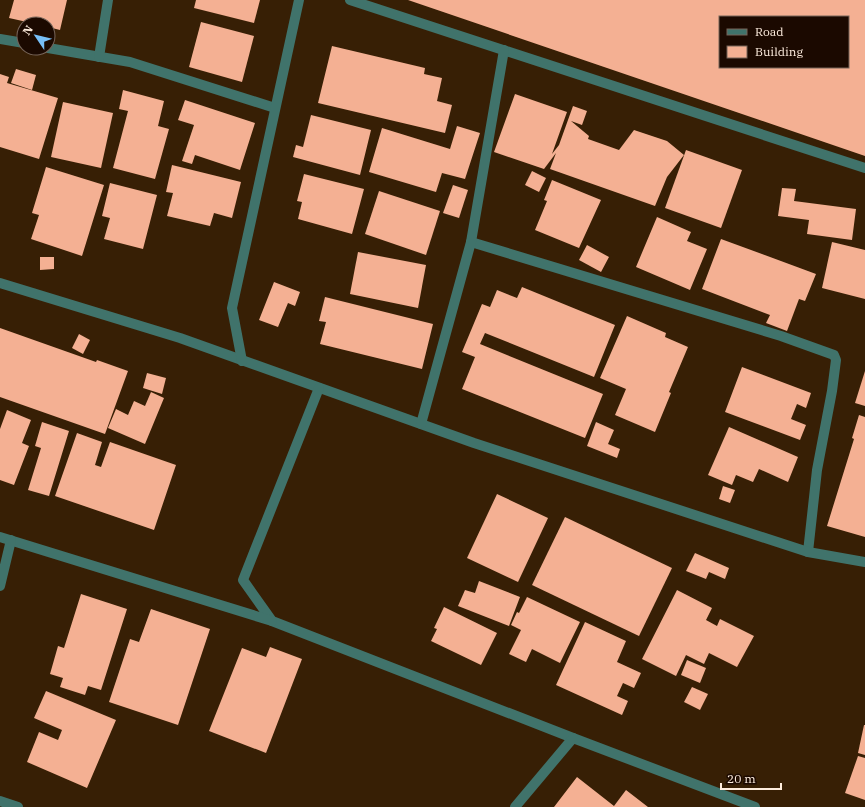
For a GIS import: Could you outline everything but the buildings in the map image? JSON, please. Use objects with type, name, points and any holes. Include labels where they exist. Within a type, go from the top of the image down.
[{"type":"street","points":[[99,57],[108,0]]},
{"type":"street","points":[[242,361],[232,308],[299,0]]},
{"type":"street","points":[[350,0],[865,168]]},
{"type":"street","points":[[0,39],[16,42]]},
{"type":"street","points":[[56,49],[130,62],[276,108]]},
{"type":"street","points":[[421,424],[471,242],[504,50]]},
{"type":"street","points":[[471,242],[781,336],[834,355],[836,360],[832,391],[817,470],[808,552]]},
{"type":"street","points":[[0,283],[180,338],[474,443],[808,552],[865,562]]},
{"type":"street","points":[[272,621],[243,580],[319,388]]},
{"type":"street","points":[[0,537],[272,621],[755,807]]},
{"type":"street","points":[[0,586],[11,540]]},
{"type":"street","points":[[515,807],[573,738]]},
{"type":"street","points":[[0,801],[18,807]]}]
